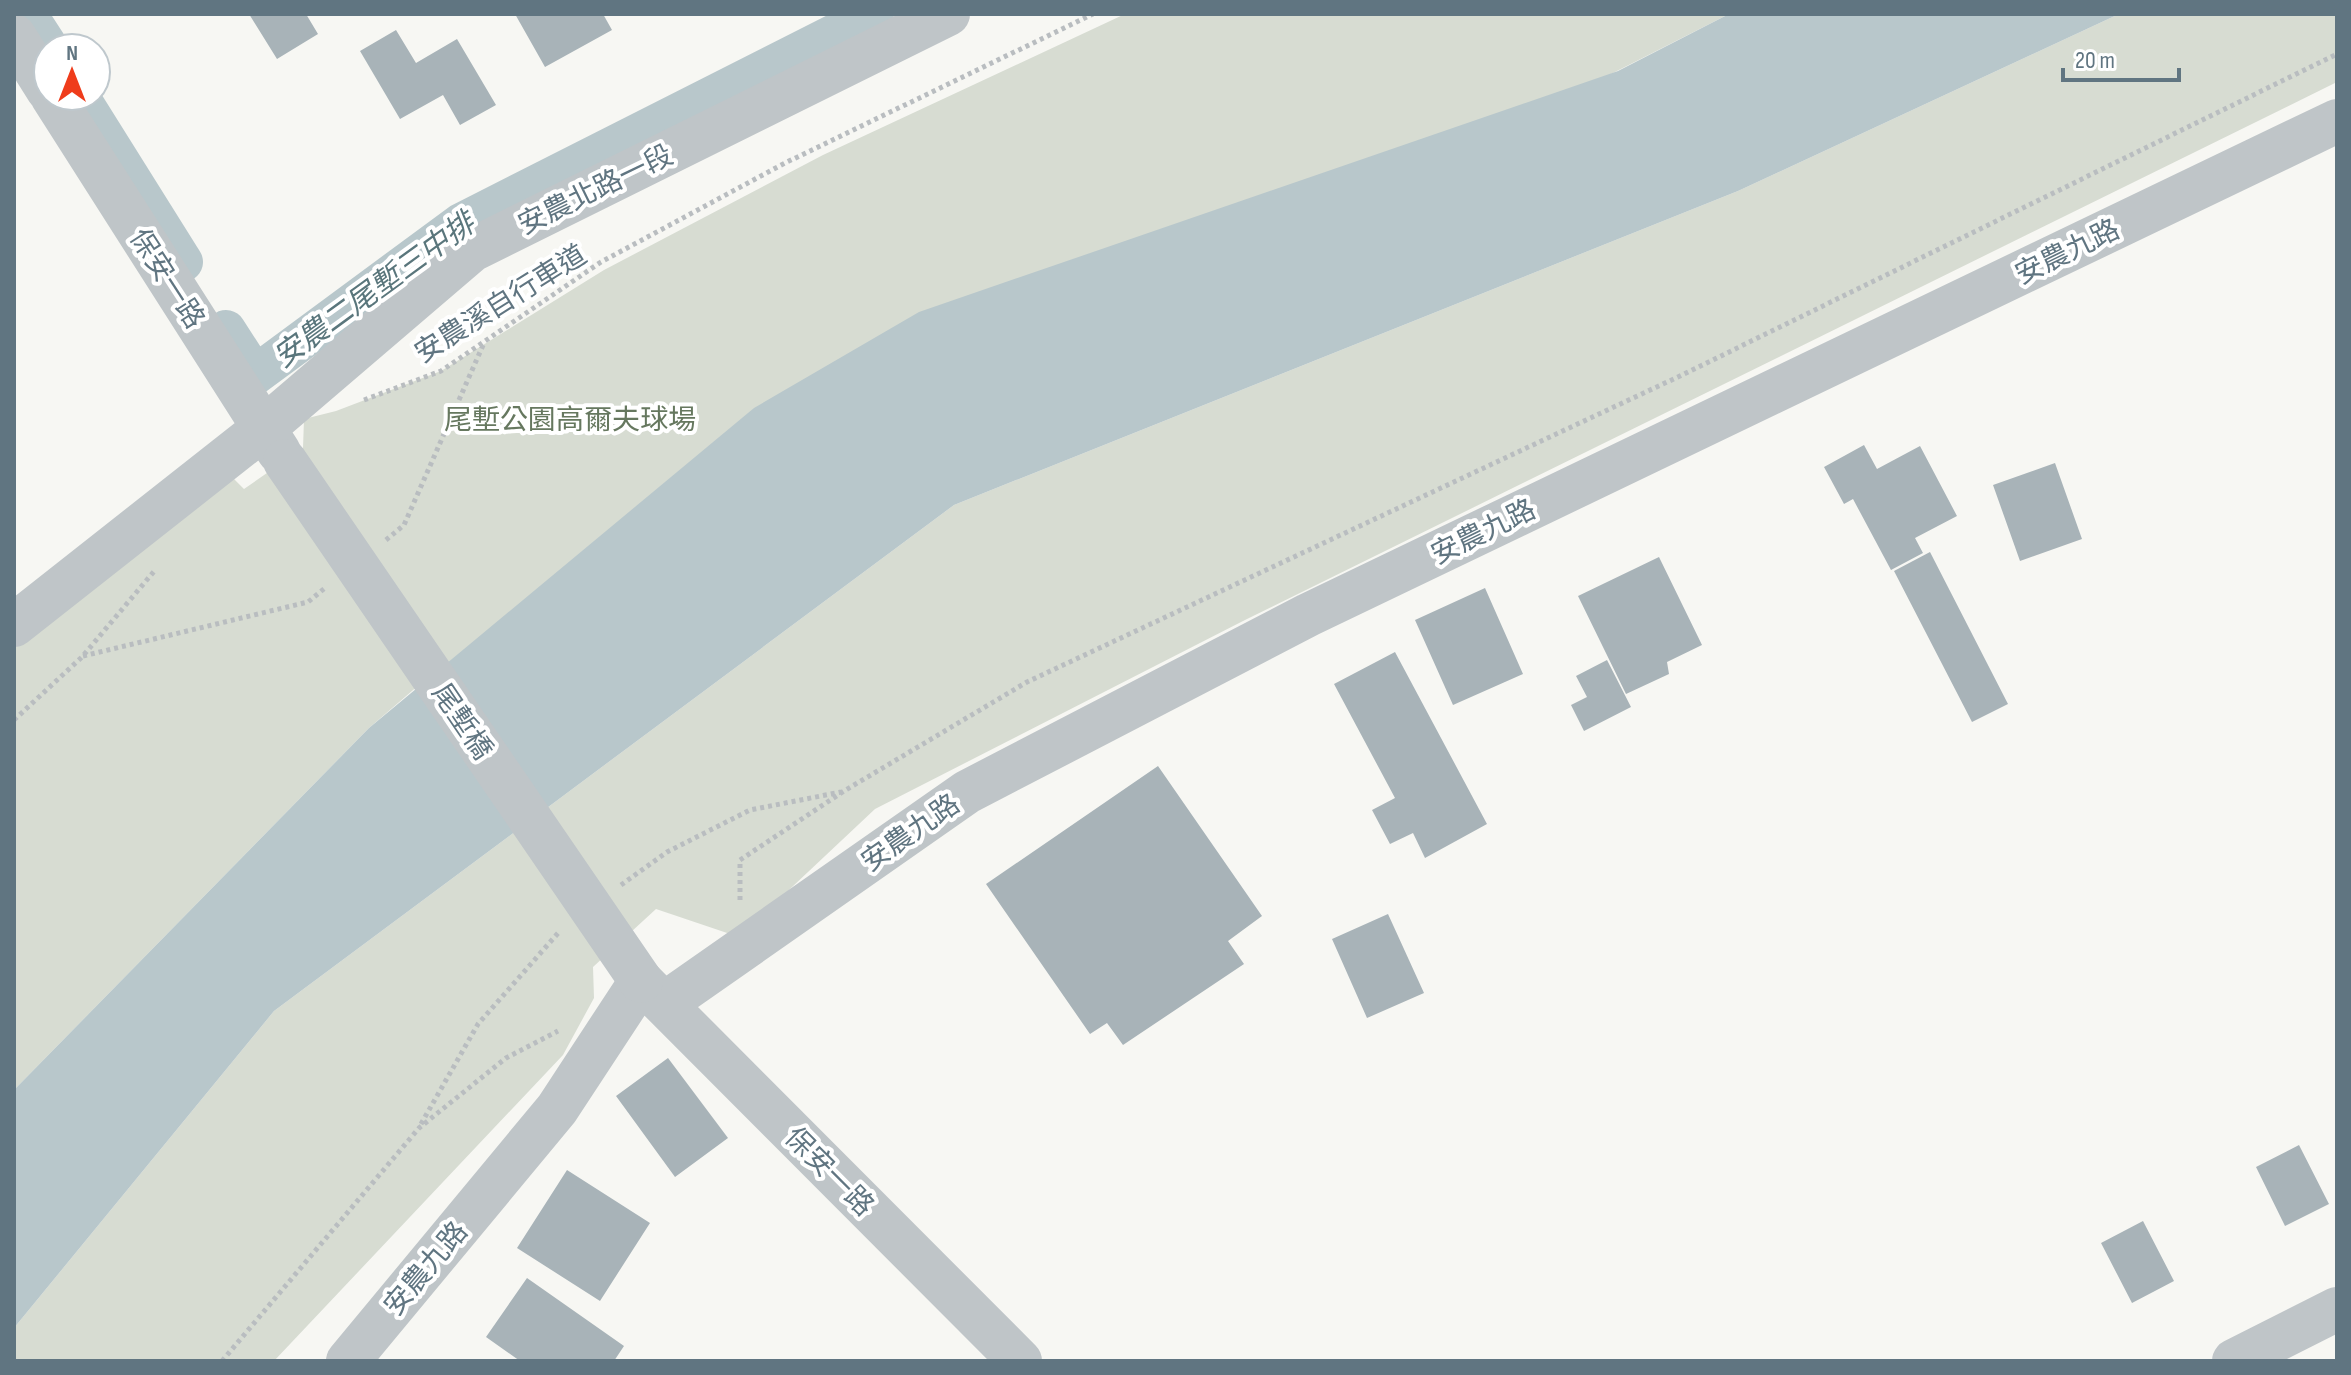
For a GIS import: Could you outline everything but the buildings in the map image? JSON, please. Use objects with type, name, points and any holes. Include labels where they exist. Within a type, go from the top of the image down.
[{"type":"street","name":"安農北路一段","points":[[14,625],[274,444],[472,250],[948,14]]},
{"type":"street","points":[[14,36],[32,65]]},
{"type":"street","name":"保安一路","points":[[62,112],[274,444]]},
{"type":"street","name":"安農九路","points":[[348,1361],[652,993],[967,792],[1308,615],[2337,121]]},
{"type":"street","name":"尾塹橋","points":[[274,444],[652,993]]},
{"type":"street","name":"保安一路","points":[[652,993],[1020,1361]]},
{"type":"street","points":[[2234,1361],[2337,1309]]},
{"type":"path","name":"安農溪自行車道","points":[[362,401],[441,371],[601,262],[785,163],[1093,14]]},
{"type":"path","points":[[740,906],[740,860],[844,791],[1027,682],[1680,376],[2337,54]]},
{"type":"path","points":[[14,720],[82,657],[159,567]]},
{"type":"path","points":[[222,1361],[419,1128],[506,1058],[571,1023]]},
{"type":"green space","name":"尾塹公園高爾夫球場","points":[[1125,14],[1729,14],[434,672],[369,728],[14,1090],[14,625],[234,479],[244,489],[303,448],[304,419],[336,411],[441,371],[604,270],[823,155]]},
{"type":"green space","points":[[2119,14],[2337,14],[2337,82],[1245,620],[875,809],[739,937],[656,909],[593,967],[594,998],[563,1055],[274,1361],[14,1361],[14,1328],[274,1011],[954,505],[1738,191]]},
{"type":"shaded area","points":[[1729,14],[2119,14],[1738,191],[954,505],[274,1011],[14,1328],[14,1090],[369,728],[754,408],[919,312],[1618,71]]},
{"type":"waterway","name":"安農二尾塹三中排","points":[[27,14],[39,32]]},
{"type":"waterway","name":"安農二尾塹三中排","points":[[226,330],[255,375],[461,223],[874,14]]},
{"type":"waterway","name":"安農二尾塹三中排","points":[[89,112],[183,262]]}]
